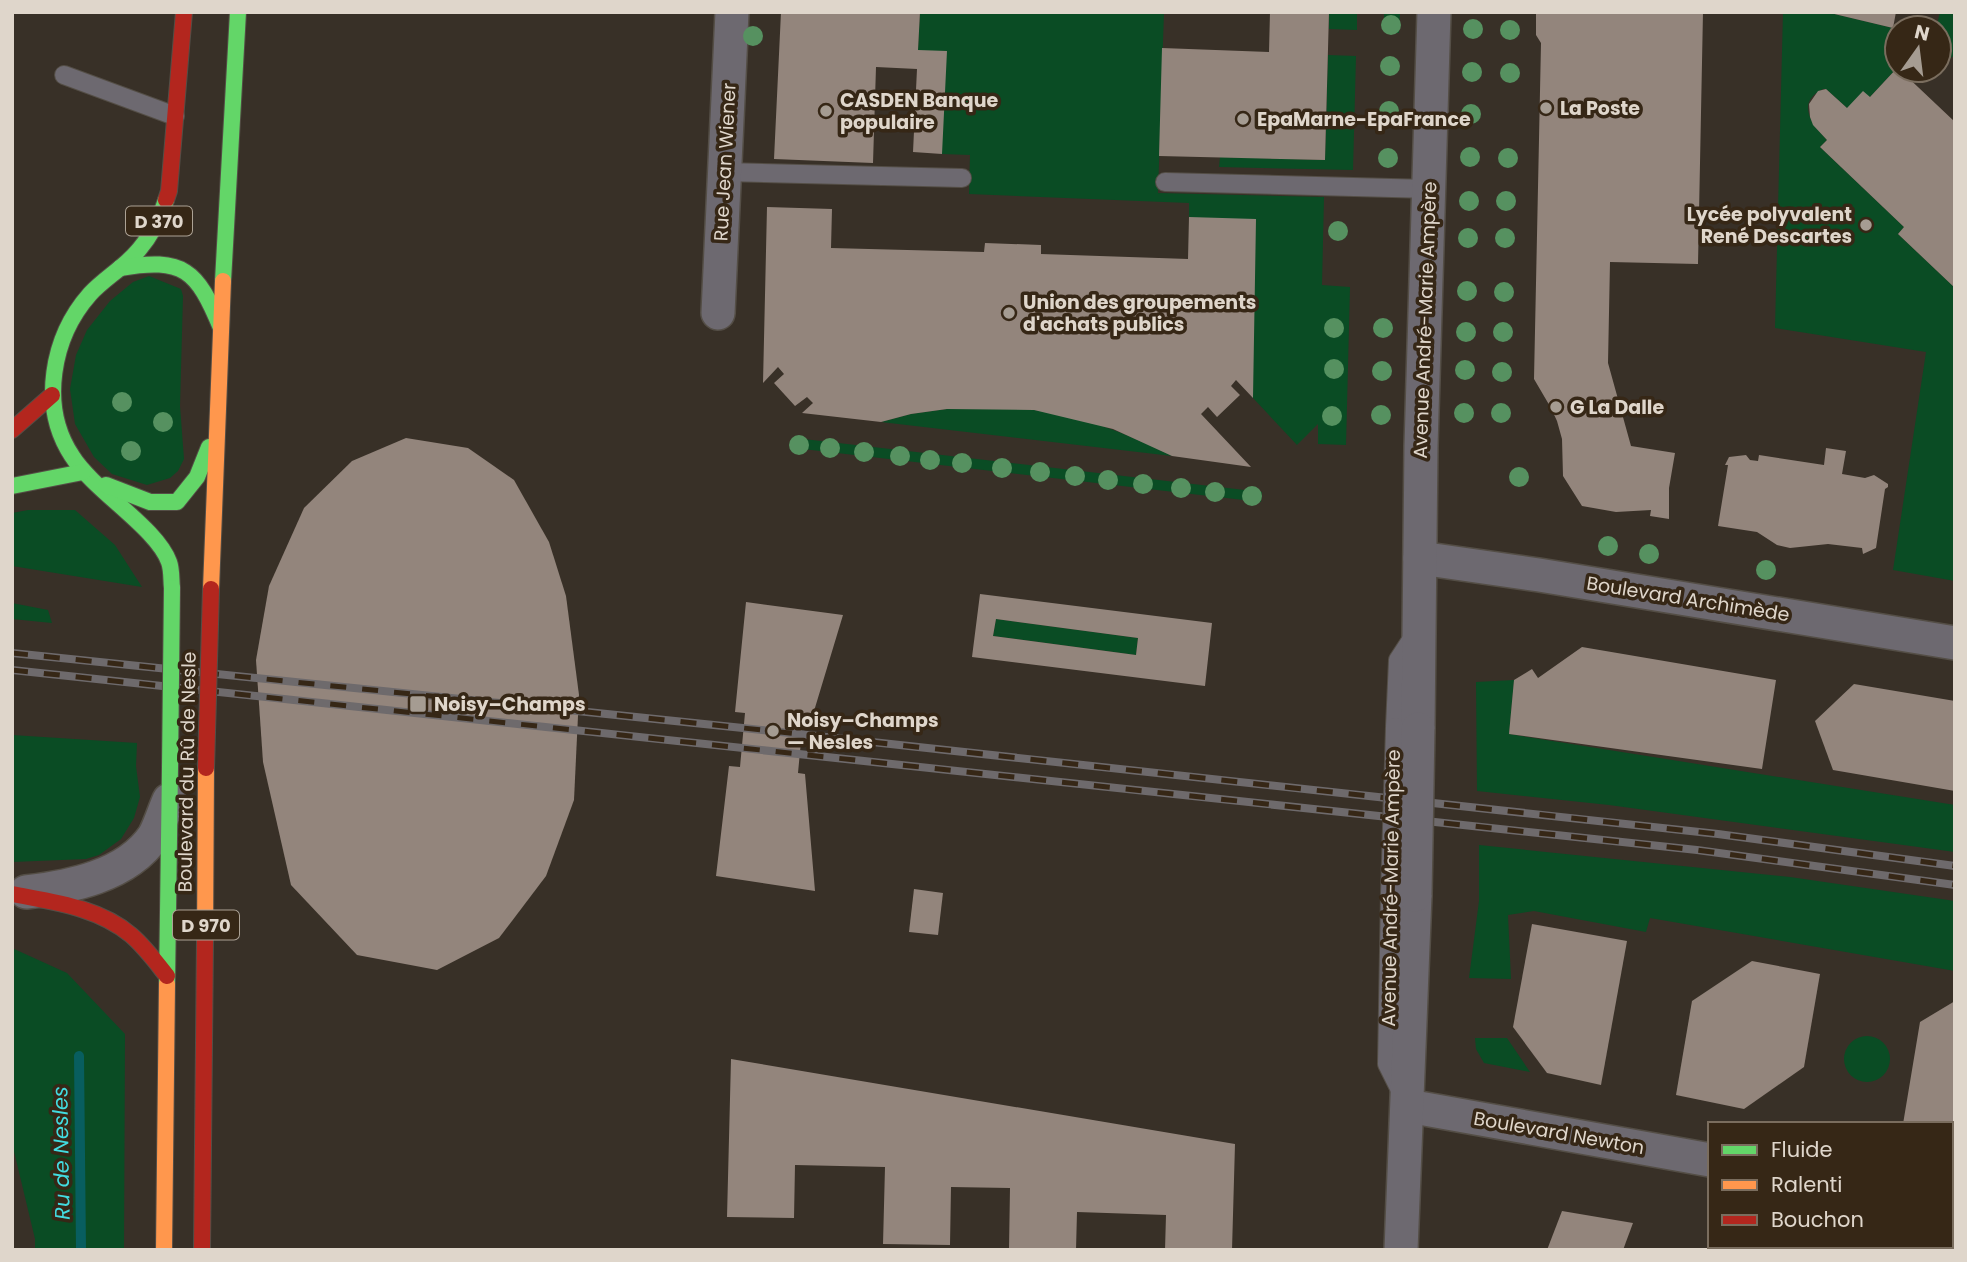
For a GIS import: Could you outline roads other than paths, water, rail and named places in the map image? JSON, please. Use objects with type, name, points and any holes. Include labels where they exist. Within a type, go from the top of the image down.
[{"type":"main road","name":"D 370","points":[[52,395],[62,338],[71,320],[89,295],[149,238],[161,217],[169,191],[184,12]]},
{"type":"main road","points":[[12,486],[83,472],[118,491],[150,502],[177,502],[192,488],[202,468],[214,433],[226,269],[238,12]]},
{"type":"main road","points":[[120,268],[146,262],[169,263],[180,267],[201,285],[222,330]]},
{"type":"main road","points":[[12,430],[52,395]]},
{"type":"main road","points":[[52,395],[59,431],[83,472],[131,514],[169,561],[172,588],[164,1250]]},
{"type":"main road","name":"Boulevard du Rû de Nesle","points":[[202,1250],[206,768],[214,433]]},
{"type":"main road","points":[[12,894],[71,906],[108,919],[127,932],[167,976]]},
{"type":"street","name":"Rue Jean Wiener","points":[[718,313],[732,12]]},
{"type":"street","name":"Avenue André-Marie Ampère","points":[[1401,1250],[1408,1106],[1403,894],[1407,728],[1419,628],[1434,12]]},
{"type":"street","name":"Boulevard Archimède","points":[[1420,558],[1592,583],[1955,643]]},
{"type":"street","points":[[12,894],[70,887],[126,862],[154,835],[169,800]]},
{"type":"street","name":"Boulevard Newton","points":[[1408,1106],[1708,1160]]},
{"type":"lane","points":[[64,75],[175,116]]},
{"type":"lane","points":[[725,172],[962,178]]},
{"type":"lane","points":[[1165,183],[1429,189]]},
{"type":"waterway","name":"Ru de Nesles","points":[[79,1056],[81,1250]]},
{"type":"railway","points":[[12,653],[743,728],[1718,834],[1955,866]]},
{"type":"railway","points":[[12,670],[1697,850],[1955,885]]},
{"type":"place","name":"La Poste","points":[[1546,108]]},
{"type":"place","name":"CASDEN Banque populaire","points":[[826,111]]},
{"type":"place","name":"EpaMarne-EpaFrance","points":[[1243,119]]},
{"type":"place","name":"Lycée polyvalent René Descartes","points":[[1866,225]]},
{"type":"place","name":"Union des groupements d'achats publics","points":[[1009,313]]},
{"type":"place","name":"G La Dalle","points":[[1556,407]]},
{"type":"place","name":"Noisy–Champs","points":[[418,704]]},
{"type":"place","name":"Noisy–Champs — Nesles","points":[[773,731]]}]
